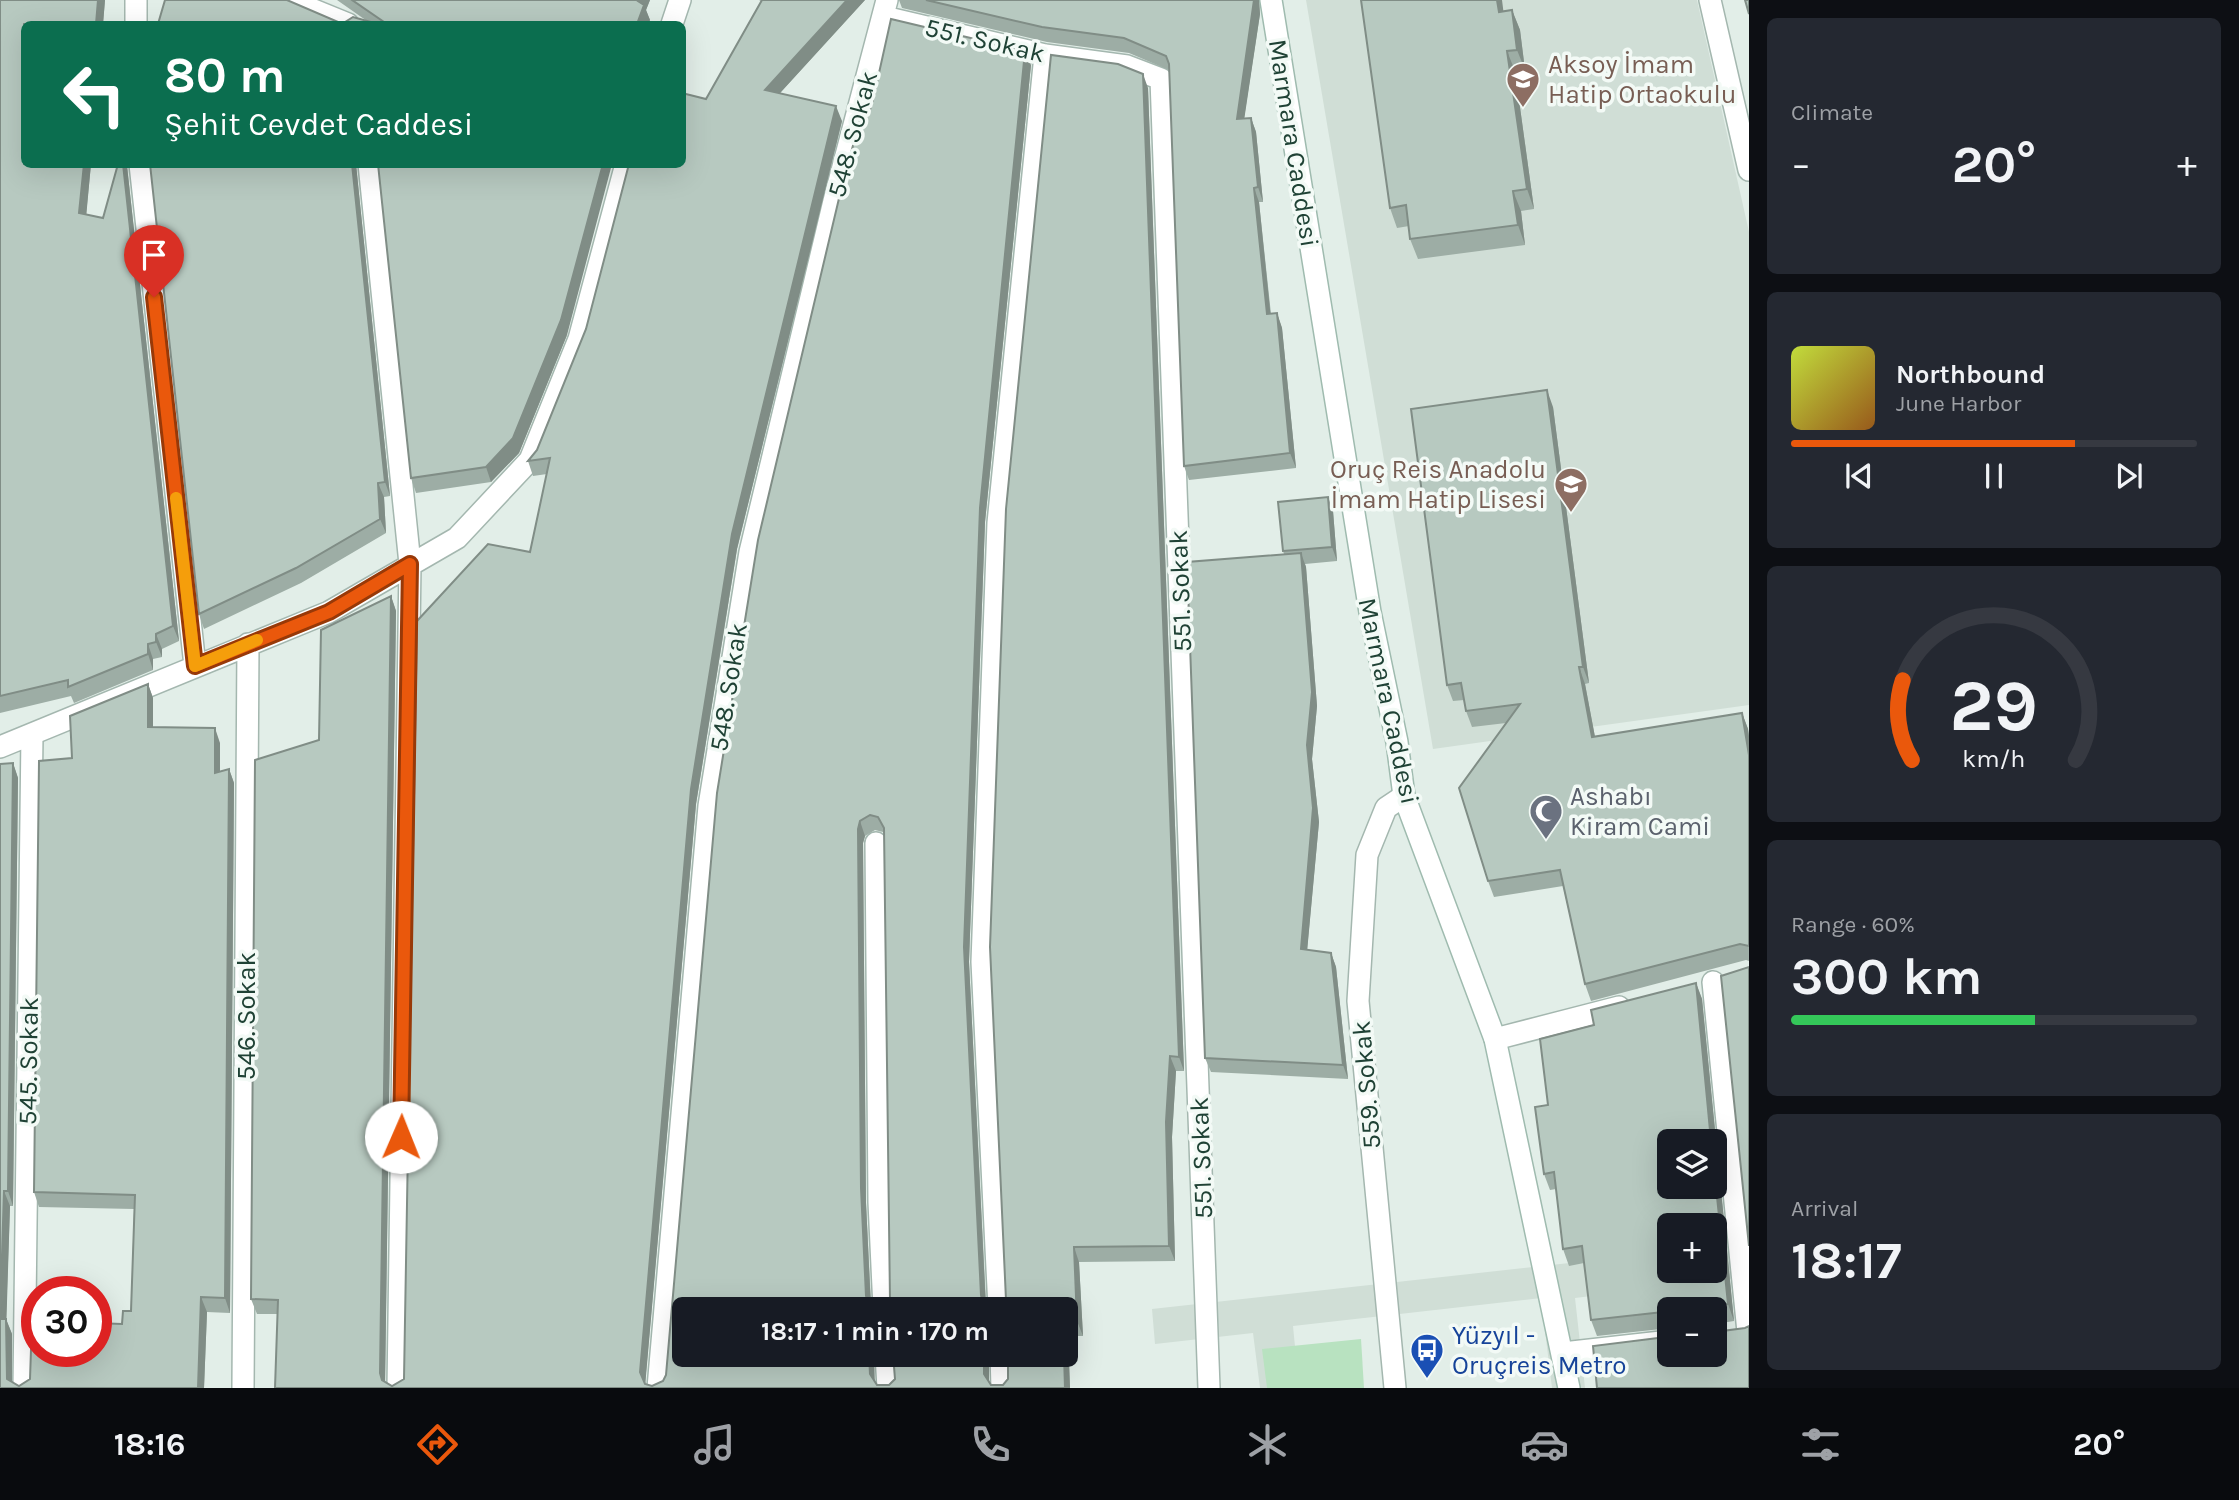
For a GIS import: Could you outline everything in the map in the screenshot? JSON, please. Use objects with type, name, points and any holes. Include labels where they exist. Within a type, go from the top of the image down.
[{"type":"street","points":[[135,0],[136,21]]},
{"type":"street","points":[[289,0],[341,21]]},
{"type":"street","points":[[673,21],[680,0]]},
{"type":"street","name":"Marmara Caddesi","points":[[1271,0],[1370,612],[1397,742],[1404,796],[1495,1039],[1569,1388]]},
{"type":"street","points":[[1710,0],[1749,170]]},
{"type":"street","name":"551. Sokak","points":[[886,8],[1045,55],[1127,66],[1161,79],[1209,1388]]},
{"type":"street","name":"548. Sokak","points":[[657,1388],[709,806],[748,565],[834,201],[886,8]]},
{"type":"street","points":[[998,1297],[982,962],[998,536],[1045,55]]},
{"type":"street","points":[[140,168],[195,666]]},
{"type":"street","points":[[369,168],[410,564],[398,1388]]},
{"type":"street","points":[[0,747],[329,612],[457,538],[530,460],[579,339],[625,168]]},
{"type":"street","name":"546. Sokak","points":[[243,1388],[248,644]]},
{"type":"street","name":"545. Sokak","points":[[24,1388],[32,734]]},
{"type":"street","name":"559. Sokak","points":[[1395,1388],[1358,1001],[1367,855],[1385,808],[1404,796]]},
{"type":"street","points":[[876,843],[878,1202],[883,1297]]},
{"type":"street","points":[[1687,989],[1737,976]]},
{"type":"street","points":[[1713,982],[1748,1332],[1727,1334]]},
{"type":"street","points":[[1495,1039],[1636,1002]]},
{"type":"street","points":[[1563,1353],[1657,1342]]},
{"type":"street","points":[[887,1367],[888,1388]]},
{"type":"street","points":[[1001,1367],[1002,1388]]},
{"type":"shaded area","name":"Oruç Reis Anadolu İmam Hatip Lisesi","points":[[1306,0],[1697,0],[1749,232],[1749,705],[1433,749]]},
{"type":"shaded area","points":[[1749,1244],[1745,1277],[1727,1279],[1727,1246]]},
{"type":"shaded area","points":[[1657,1253],[1657,1283],[1696,1283],[1575,1298],[1585,1388],[1552,1388],[1541,1298],[1293,1326],[1299,1388],[1260,1388],[1253,1333],[1155,1344],[1152,1309]]},
{"type":"green space","points":[[1361,1339],[1364,1388],[1267,1388],[1262,1349]]},
{"type":"building","points":[[0,0],[98,0],[96,21],[21,21],[21,168],[84,168],[79,213],[103,218],[117,168],[123,168],[173,626],[156,634],[156,642],[148,644],[148,654],[68,687],[68,680],[0,696]]},
{"type":"building","points":[[165,0],[287,0],[336,21],[159,21]]},
{"type":"building","points":[[352,0],[639,0],[644,5],[638,21],[383,21]]},
{"type":"building","points":[[762,0],[847,0],[765,90],[836,106],[732,534],[691,789],[640,1372],[645,1384],[652,1386],[663,1381],[666,1375],[672,1307],[672,1367],[870,1367],[870,1374],[877,1385],[889,1385],[895,1379],[894,1367],[984,1367],[984,1374],[991,1385],[1003,1385],[1008,1379],[1008,1367],[1064,1367],[1065,1388],[275,1388],[278,1300],[251,1299],[255,760],[319,740],[321,630],[391,596],[380,1373],[382,1380],[392,1386],[404,1379],[417,621],[488,544],[530,552],[550,458],[528,461],[537,450],[586,329],[628,168],[686,168],[686,94],[706,99]]},
{"type":"building","points":[[926,0],[1254,0],[1237,119],[1251,118],[1258,187],[1254,188],[1267,314],[1277,313],[1290,453],[1184,466],[1169,64],[1166,56],[1124,38],[1042,27]]},
{"type":"building","points":[[1361,0],[1497,0],[1499,12],[1512,10],[1517,50],[1507,51],[1527,189],[1513,191],[1518,225],[1410,239],[1406,205],[1390,208]]},
{"type":"building","points":[[353,17],[367,21],[347,21]]},
{"type":"building","points":[[891,19],[1025,51],[980,508],[964,947],[981,1295],[890,1297],[884,828],[878,817],[870,815],[860,821],[858,829],[861,1188],[867,1297],[673,1297],[717,793],[758,540],[841,190],[862,112],[869,113],[873,100]]},
{"type":"building","points":[[1051,55],[1118,64],[1143,74],[1179,1057],[1170,1056],[1166,1122],[1169,1246],[1074,1247],[1076,1297],[1006,1297],[990,947],[1006,509]]},
{"type":"building","points":[[150,168],[352,168],[385,482],[378,483],[380,519],[296,568],[199,614]]},
{"type":"building","points":[[378,168],[602,168],[561,320],[513,438],[486,467],[411,478]]},
{"type":"building","points":[[1547,390],[1583,667],[1579,667],[1592,737],[1742,713],[1749,755],[1749,946],[1740,944],[1585,984],[1560,870],[1488,881],[1459,788],[1520,704],[1466,711],[1461,683],[1447,685],[1411,409]]},
{"type":"building","points":[[1328,497],[1332,547],[1283,551],[1278,502]]},
{"type":"building","points":[[1301,553],[1312,692],[1307,745],[1313,808],[1301,949],[1331,953],[1343,1065],[1205,1058],[1187,562]]},
{"type":"building","points":[[148,684],[148,727],[215,728],[215,773],[229,769],[225,1298],[201,1297],[198,1388],[0,1388],[0,1319],[6,1319],[7,1379],[19,1386],[30,1379],[30,1367],[112,1367],[112,1324],[122,1324],[123,1311],[131,1311],[135,1195],[34,1192],[39,761],[72,758],[70,716]]},
{"type":"building","points":[[13,763],[8,1191],[4,1191],[0,1319],[0,764]]},
{"type":"building","points":[[1749,967],[1749,1246],[1721,976]]},
{"type":"building","points":[[1696,983],[1710,1129],[1657,1129],[1657,1199],[1717,1199],[1719,1213],[1657,1213],[1657,1283],[1726,1283],[1728,1304],[1727,1297],[1657,1297],[1657,1313],[1591,1320],[1582,1246],[1563,1249],[1554,1172],[1544,1174],[1535,1107],[1548,1105],[1540,1039],[1594,1025],[1591,1010]]},
{"type":"building","points":[[1749,1326],[1749,1388],[1597,1388],[1593,1346],[1657,1338],[1657,1367],[1727,1367],[1727,1330]]},
{"type":"slow traffic","points":[[176,498],[195,666],[257,640]]},
{"type":"place","name":"Aksoy İmam Hatip Ortaokulu","points":[[1523,109]]},
{"type":"place","name":"Oruç Reis Anadolu İmam Hatip Lisesi","points":[[1571,514]]},
{"type":"place","name":"Ashabı Kiram Cami","points":[[1546,841]]},
{"type":"place","name":"Yüzyıl - Oruçreis Metro","points":[[1427,1380]]},
{"type":"route","points":[[154,297],[195,666],[329,612],[410,564],[401,1137]]}]
